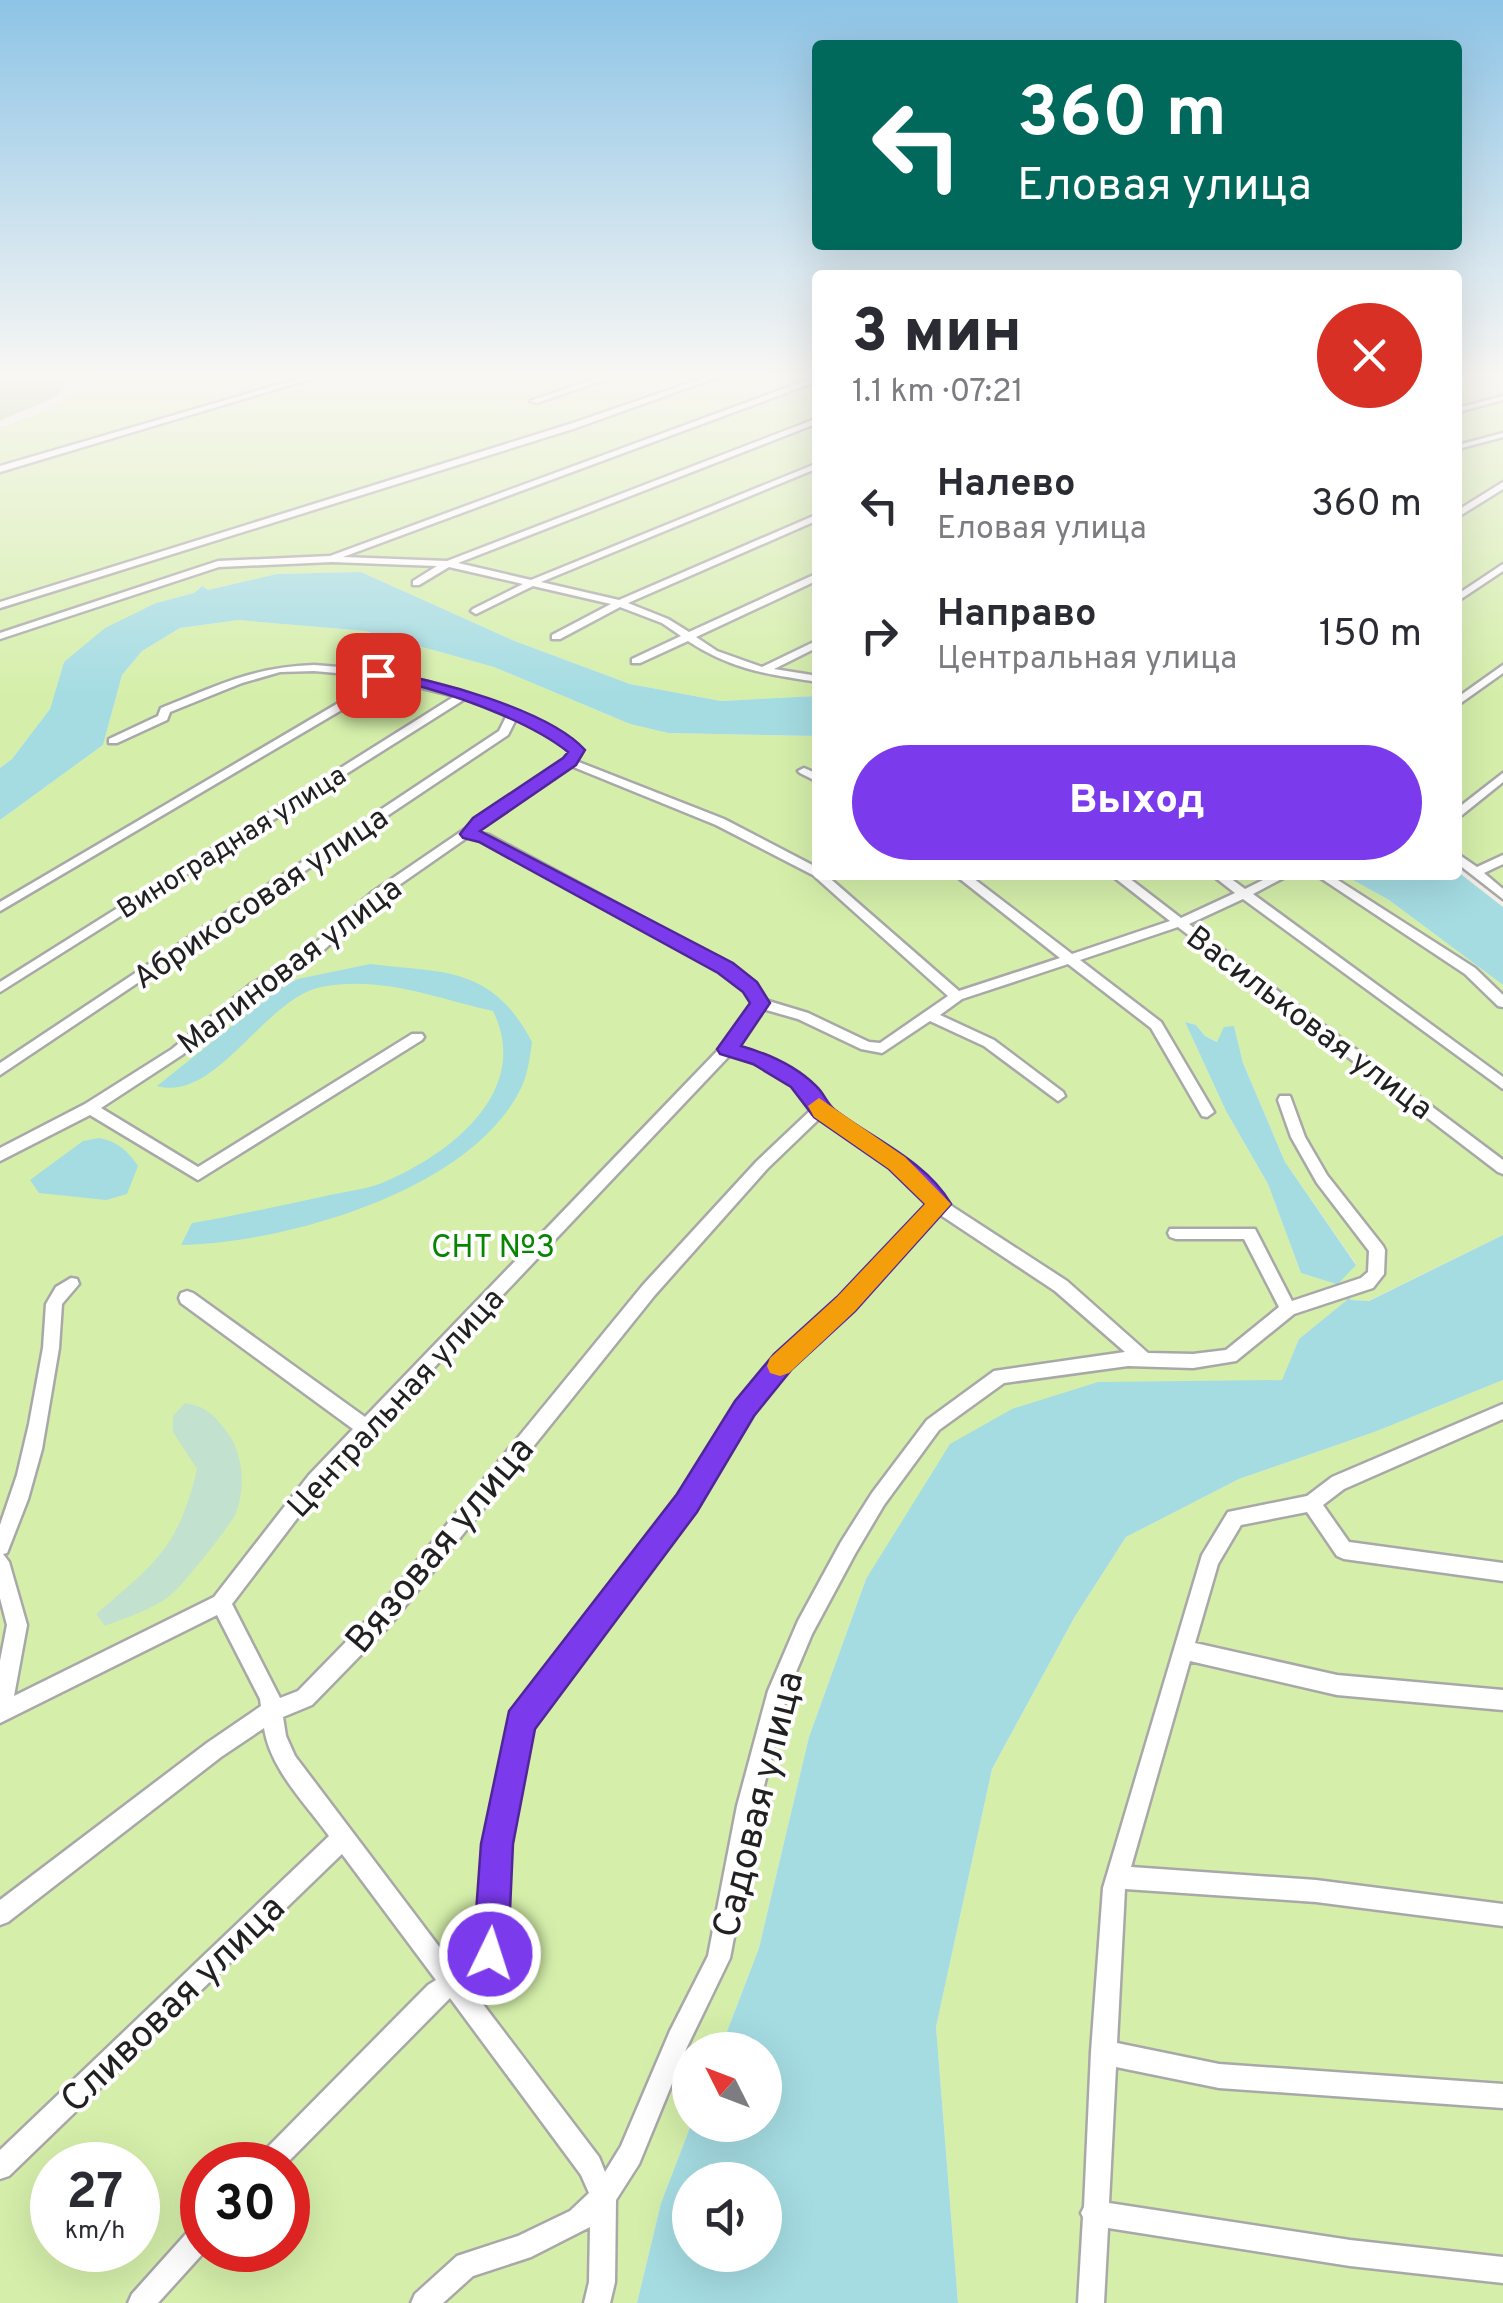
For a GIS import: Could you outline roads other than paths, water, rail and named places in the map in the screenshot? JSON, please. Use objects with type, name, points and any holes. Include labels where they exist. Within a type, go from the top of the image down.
[{"type":"street","points":[[0,605],[399,480]]},
{"type":"street","points":[[332,558],[541,480]]},
{"type":"street","points":[[416,584],[448,564],[663,480]]},
{"type":"street","points":[[476,612],[534,582],[780,480]]},
{"type":"street","points":[[1462,511],[1503,485]]},
{"type":"street","points":[[556,637],[620,603],[812,520]]},
{"type":"street","points":[[0,636],[218,564],[332,558],[448,564],[620,603],[665,621],[712,653],[764,670],[812,677]]},
{"type":"street","points":[[1462,595],[1503,567]]},
{"type":"street","points":[[636,660],[812,579]]},
{"type":"street","points":[[764,670],[812,646]]},
{"type":"street","points":[[1462,699],[1503,668]]},
{"type":"street","points":[[112,740],[162,718],[164,710],[278,669],[426,682],[567,743],[577,750],[570,762],[720,822],[812,871]]},
{"type":"street","points":[[0,908],[351,700],[378,675]]},
{"type":"street","name":"Виноградная улица","points":[[0,988],[463,695]]},
{"type":"street","name":"Абрикосовая улица","points":[[0,1070],[504,732],[512,716]]},
{"type":"street","name":"Малиновая улица","points":[[0,1155],[90,1108],[176,1052],[276,973],[308,957],[352,914],[570,762]]},
{"type":"street","points":[[804,770],[812,775]]},
{"type":"street","points":[[1462,804],[1503,776]]},
{"type":"street","points":[[469,834],[486,838],[726,968],[750,987],[760,1003],[802,1016],[866,1046],[882,1048],[957,996],[1178,922],[1273,880]]},
{"type":"street","points":[[1476,872],[1503,859]]},
{"type":"street","points":[[1462,861],[1503,894]]},
{"type":"street","points":[[825,880],[957,996]]},
{"type":"street","points":[[968,880],[1156,1025],[1207,1112]]},
{"type":"street","name":"Васильковая улица","points":[[1123,880],[1503,1168]]},
{"type":"street","points":[[1225,880],[1503,1084]]},
{"type":"street","points":[[1330,880],[1470,971],[1503,1003]]},
{"type":"street","name":"Центральная улица","points":[[0,1713],[220,1602],[315,1481],[727,1049],[760,1003]]},
{"type":"street","points":[[929,1015],[989,1043],[1058,1096]]},
{"type":"street","points":[[90,1108],[198,1174],[417,1037]]},
{"type":"street","points":[[727,1049],[778,1068],[807,1090],[820,1109],[897,1163],[940,1204],[1061,1286],[1146,1360]]},
{"type":"street","points":[[1176,1232],[1250,1233],[1288,1309],[1366,1283],[1376,1274],[1377,1250],[1322,1179],[1298,1137],[1285,1100]]},
{"type":"street","name":"Вязовая улица","points":[[0,1914],[214,1750],[272,1712],[305,1698],[383,1618],[649,1290],[762,1166],[820,1109]]},
{"type":"street","points":[[290,2142],[436,1993],[490,1954],[497,1844],[520,1722],[687,1503],[744,1408],[783,1362],[846,1304],[940,1204]]},
{"type":"street","points":[[0,1547],[11,1524],[37,1431],[52,1342],[52,1310],[58,1294],[71,1284]]},
{"type":"street","points":[[187,1298],[366,1428]]},
{"type":"street","name":"Садовая улица","points":[[603,2197],[630,2154],[678,2039],[719,1958],[748,1806],[778,1692],[805,1628],[878,1499],[933,1426],[1000,1376],[1146,1360],[1193,1361],[1230,1356],[1288,1309]]},
{"type":"street","points":[[1091,2303],[1117,1877],[1209,1560],[1235,1518],[1311,1503],[1338,1483],[1503,1411]]},
{"type":"street","points":[[1311,1503],[1344,1550],[1503,1572]]},
{"type":"street","points":[[0,1562],[17,1625],[0,1713]]},
{"type":"street","points":[[220,1602],[270,1696],[276,1738],[288,1763],[590,2166],[603,2197],[602,2282],[597,2303]]},
{"type":"street","points":[[1183,1650],[1338,1684],[1503,1700]]},
{"type":"street","name":"Сливовая улица","points":[[0,2167],[343,1838]]},
{"type":"street","points":[[1117,1877],[1316,1891],[1503,1914]]},
{"type":"street","points":[[1104,2052],[1219,2076],[1503,2096]]},
{"type":"street","points":[[424,2303],[466,2265],[522,2248],[580,2220],[603,2197]]},
{"type":"street","points":[[1094,2213],[1350,2253],[1503,2270]]},
{"type":"street","points":[[141,2303],[180,2260]]},
{"type":"water","points":[[361,572],[512,640],[630,684],[721,701],[812,696],[812,736],[668,733],[630,724],[494,667],[365,631],[238,620],[180,628],[142,651],[122,675],[103,745],[0,820],[0,768],[12,759],[50,709],[64,662],[105,628],[156,603],[194,593],[202,586],[208,590],[277,574]]},
{"type":"water","points":[[1462,875],[1503,907],[1503,985],[1389,900],[1353,880],[1462,880]]},
{"type":"water","points":[[370,964],[464,978],[501,999],[517,1017],[532,1042],[530,1059],[522,1086],[498,1123],[463,1154],[421,1181],[373,1204],[272,1234],[181,1245],[192,1223],[360,1189],[407,1171],[457,1138],[493,1094],[502,1068],[502,1041],[493,1011],[365,984],[321,987],[300,995],[200,1079],[179,1087],[157,1086],[278,989],[298,979]]},
{"type":"water","points":[[1185,1022],[1196,1025],[1217,1042],[1224,1027],[1234,1026],[1243,1063],[1285,1162],[1356,1265],[1338,1284],[1351,1300],[1369,1301],[1503,1235],[1503,1380],[1377,1431],[1239,1479],[1126,1537],[1074,1618],[992,1769],[936,2027],[958,2303],[637,2303],[661,2203],[672,2174],[672,2272],[782,2272],[782,2162],[677,2162],[684,2142],[782,2142],[782,2032],[727,2032],[759,1948],[809,1737],[866,1579],[950,1444],[1012,1409],[1098,1382],[1282,1380],[1299,1339],[1347,1300],[1336,1284],[1301,1273],[1268,1184],[1226,1111]]},
{"type":"water","points":[[99,1138],[122,1147],[138,1166],[127,1194],[106,1200],[39,1193],[30,1180],[83,1141]]},
{"type":"park label","name":"СНТ №3","points":[[493,1246]]}]
